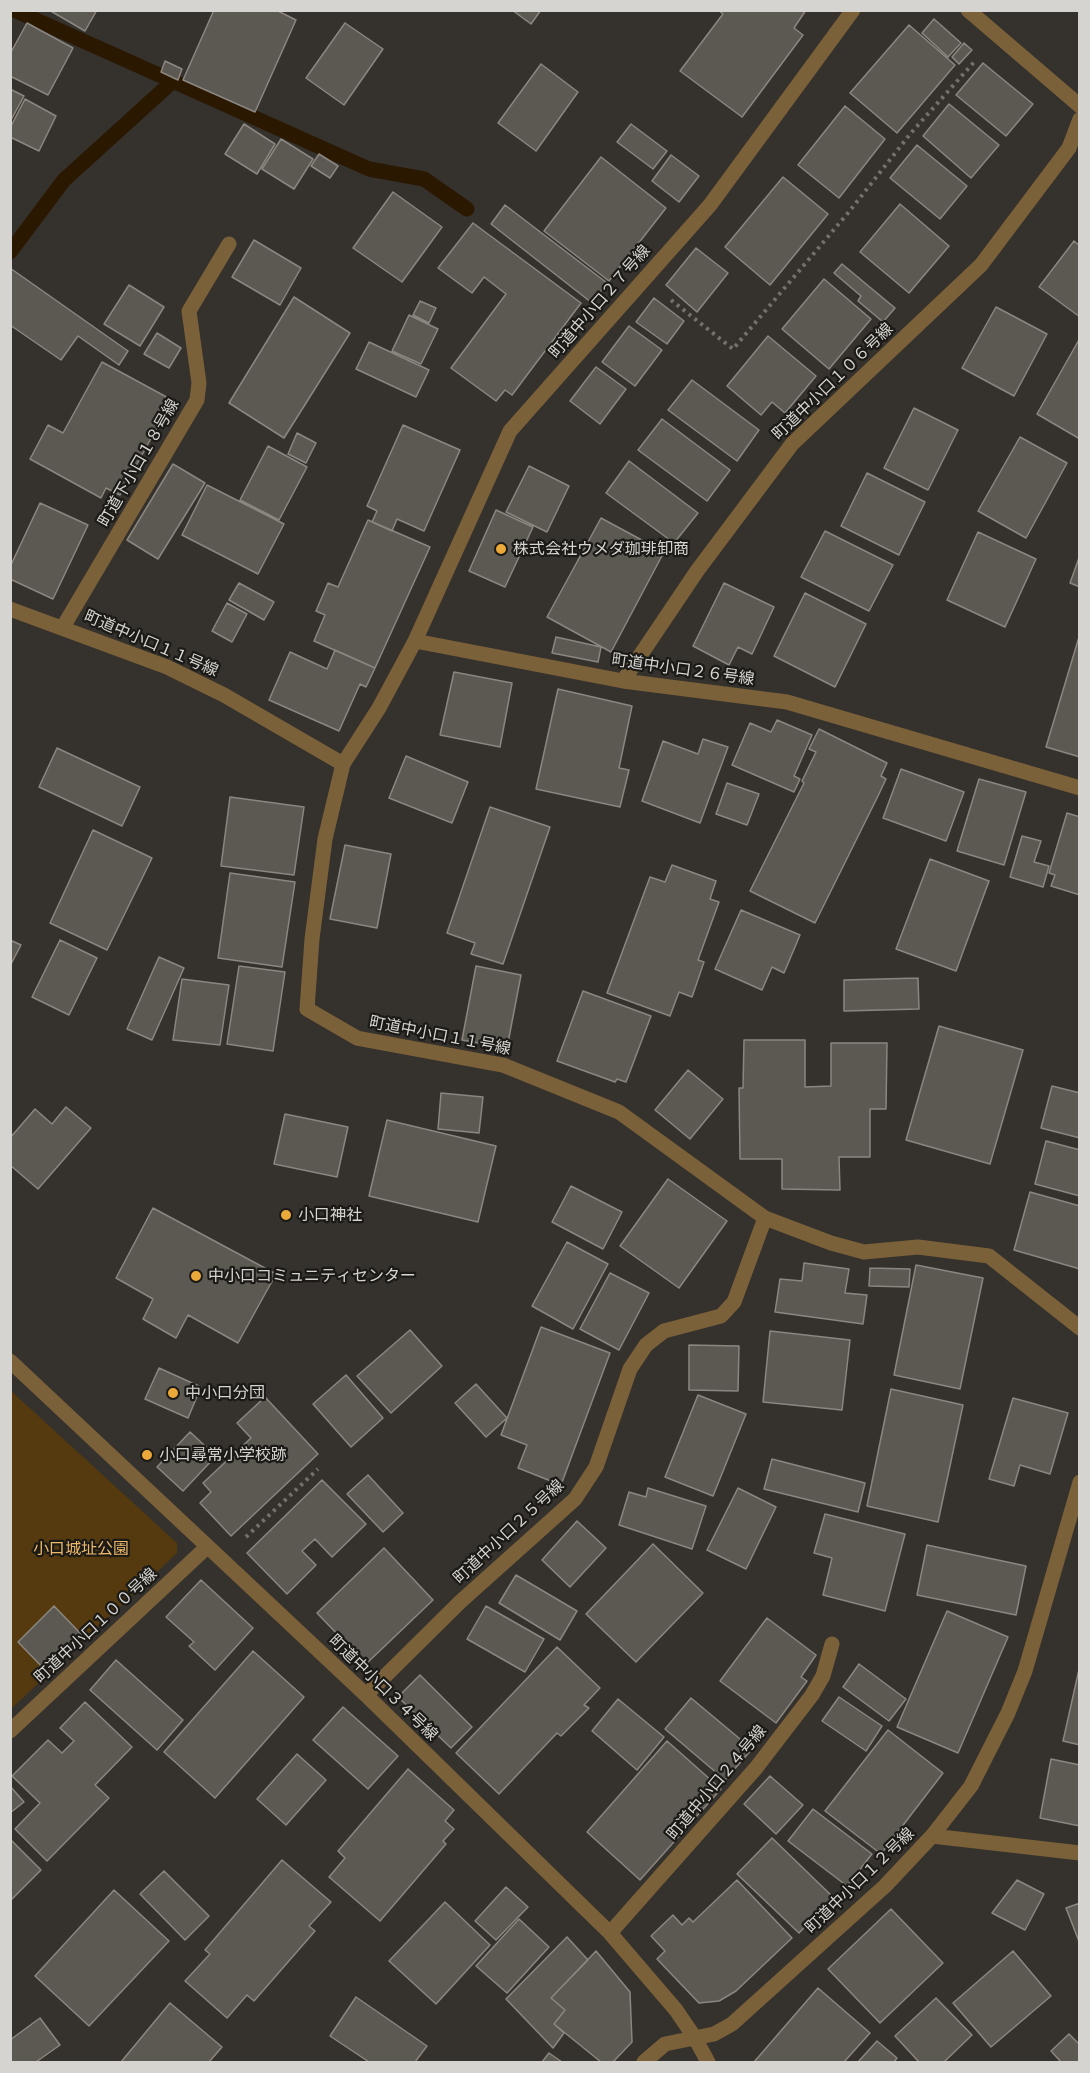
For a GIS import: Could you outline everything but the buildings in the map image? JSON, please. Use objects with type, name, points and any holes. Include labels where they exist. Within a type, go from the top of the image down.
[{"type":"street","name":"町道中小口２７号線","points":[[415,642],[510,431],[710,205],[853,10]]},
{"type":"street","points":[[968,10],[1080,106]]},
{"type":"street","name":"町道中小口１０６号線","points":[[623,681],[697,571],[792,444],[981,265],[1069,148],[1080,119]]},
{"type":"street","name":"町道下小口１８号線","points":[[63,627],[197,400],[199,383],[189,311],[229,244]]},
{"type":"street","name":"町道中小口１１号線","points":[[10,609],[167,667],[224,695],[343,764],[325,839],[312,939],[307,1009],[357,1038],[503,1065],[619,1112],[765,1218],[831,1243],[864,1252],[918,1247],[989,1256],[1080,1328]]},
{"type":"street","points":[[343,764],[379,708],[415,642]]},
{"type":"street","name":"町道中小口２６号線","points":[[415,642],[623,681],[787,702],[1080,788]]},
{"type":"street","name":"町道中小口２５号線","points":[[366,1695],[460,1602],[575,1499],[596,1467],[630,1369],[646,1345],[664,1331],[721,1316],[734,1302],[765,1218]]},
{"type":"street","name":"町道中小口３４号線","points":[[10,1361],[366,1695],[610,1933],[676,2010],[708,2062]]},
{"type":"street","name":"町道中小口１２号線","points":[[644,2062],[665,2044],[714,2034],[732,2024],[885,1886],[932,1836],[971,1786],[1008,1713],[1025,1671],[1080,1482]]},
{"type":"street","name":"町道中小口１００号線","points":[[10,1731],[207,1547]]},
{"type":"street","name":"町道中小口２４号線","points":[[610,1933],[756,1768],[812,1695],[823,1676],[832,1644]]},
{"type":"street","points":[[932,1836],[1080,1853]]},
{"type":"path","points":[[645,279],[733,349],[848,213],[911,133],[998,36]]},
{"type":"path","points":[[221,1561],[318,1469]]},
{"type":"green space","name":"小口城址公園","points":[[10,1390],[177,1543],[177,1553],[11,1709]]},
{"type":"waterway","points":[[14,10],[369,169],[424,179],[467,209]]},
{"type":"waterway","points":[[10,252],[64,180],[172,82]]},
{"type":"place","name":"株式会社ウメダ珈琲卸商","points":[[501,549]]},
{"type":"place","name":"小口神社","points":[[286,1215]]},
{"type":"place","name":"中小口コミュニティセンター","points":[[196,1276]]},
{"type":"place","name":"中小口分団","points":[[173,1393]]},
{"type":"place","name":"小口尋常小学校跡","points":[[147,1455]]}]
